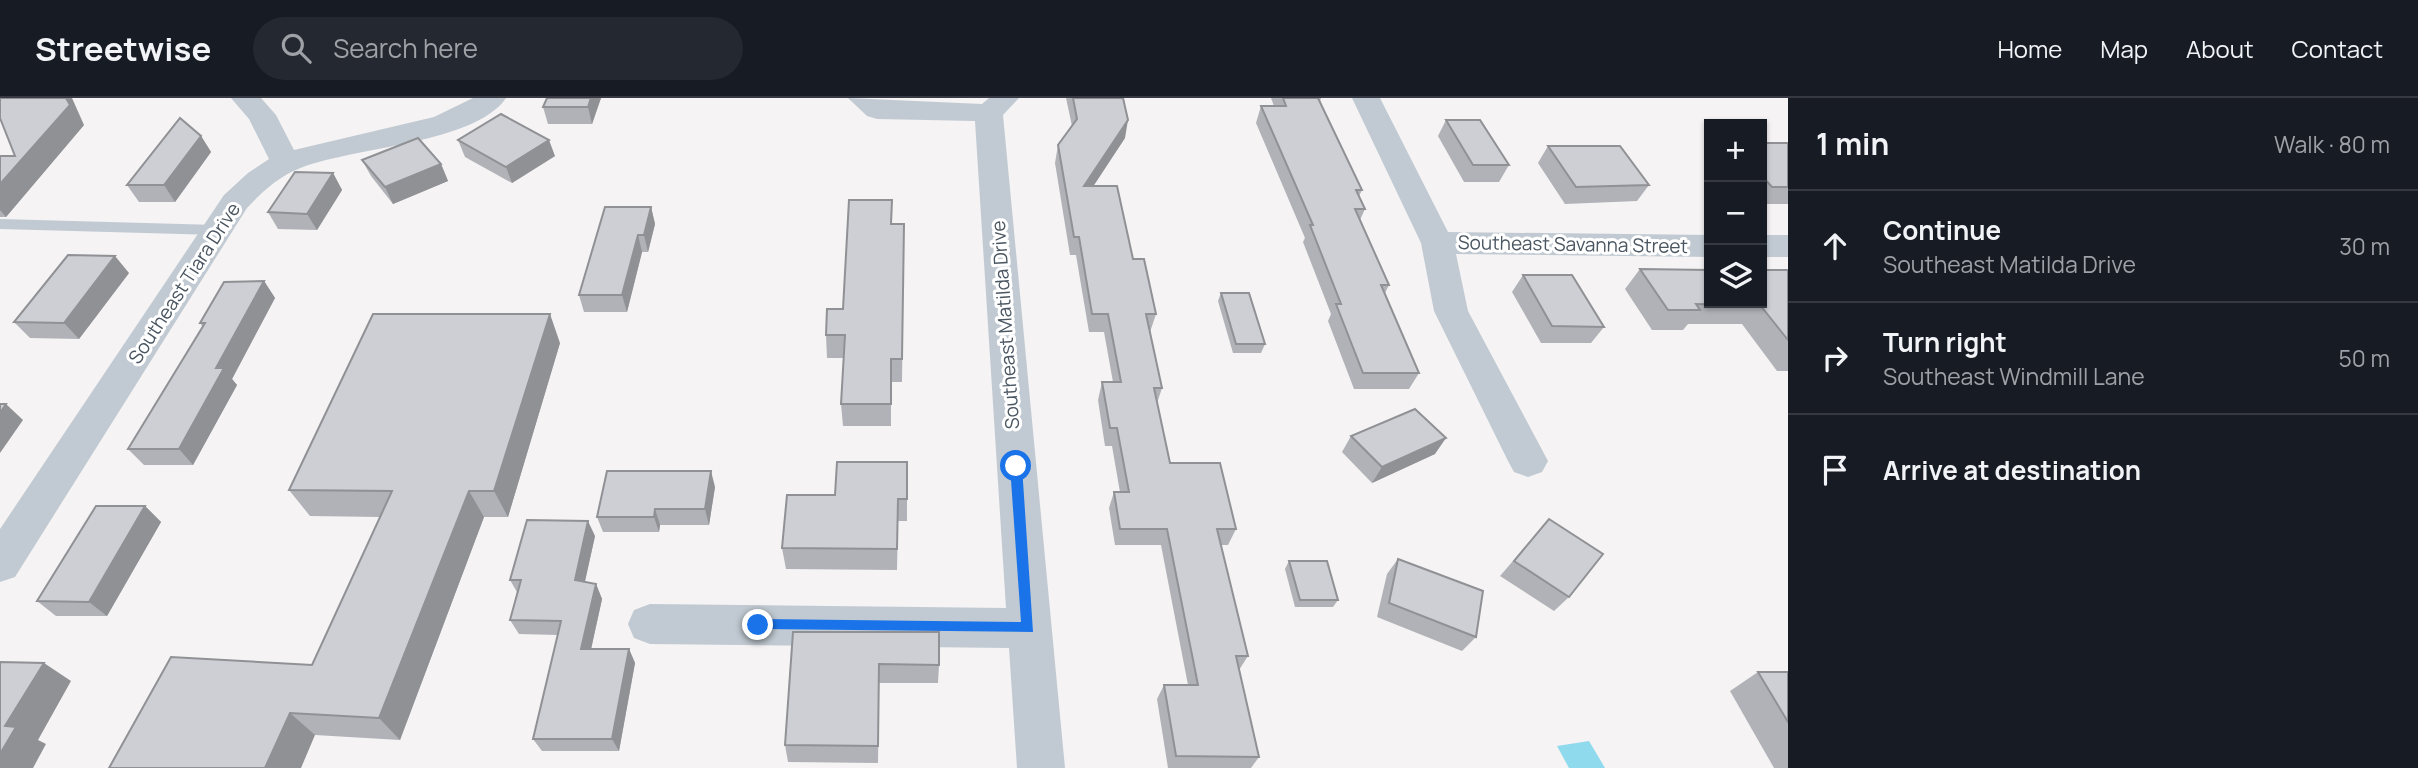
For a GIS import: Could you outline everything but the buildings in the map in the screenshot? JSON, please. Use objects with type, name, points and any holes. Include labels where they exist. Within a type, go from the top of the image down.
[{"type":"street","points":[[245,98],[262,115],[286,163]]},
{"type":"street","name":"Southeast Tiara Drive","points":[[3,556],[216,230],[235,202],[257,180],[286,163],[325,149],[447,122],[492,98]]},
{"type":"street","points":[[862,98],[877,110],[997,106]]},
{"type":"street","points":[[1366,98],[1437,243],[1451,311],[1528,461]]},
{"type":"street","name":"Southeast Matilda Drive","points":[[997,106],[1028,628],[1041,768]]},
{"type":"street","name":"Southeast Savanna Street","points":[[1437,243],[1704,246]]},
{"type":"street","points":[[1767,246],[1788,246]]},
{"type":"street","points":[[650,624],[1028,628]]},
{"type":"lane","points":[[0,224],[216,230]]},
{"type":"water","points":[[1589,741],[1605,768],[1569,768],[1557,746]]},
{"type":"route","points":[[758,625],[1028,628],[1016,466]]}]
